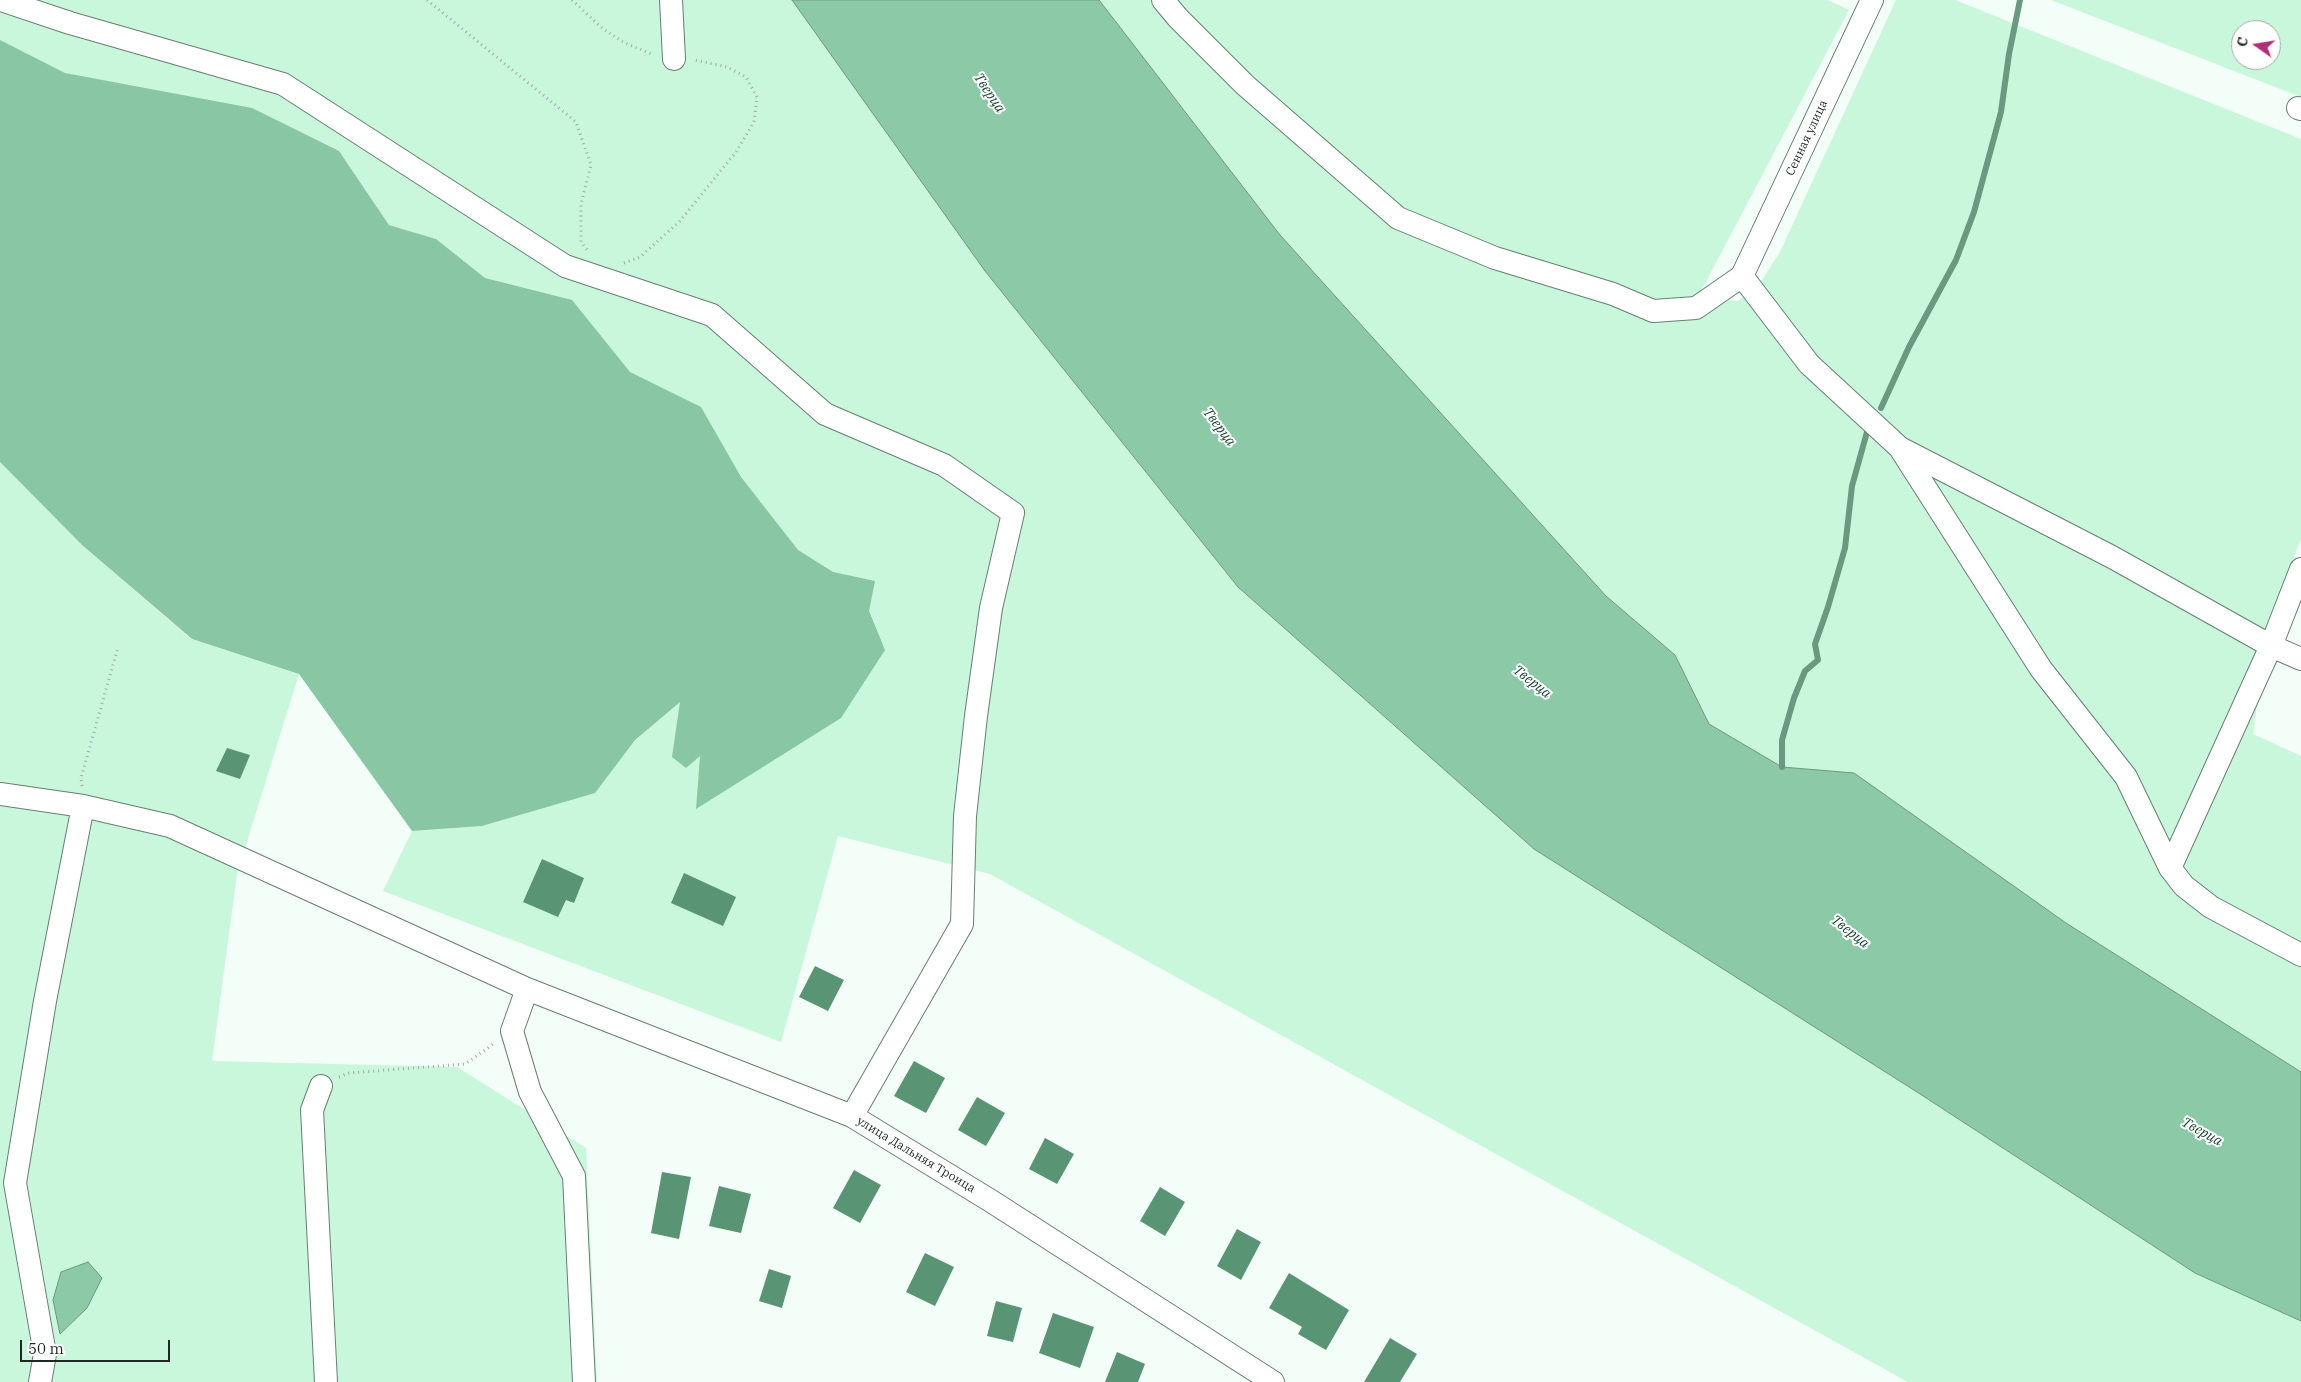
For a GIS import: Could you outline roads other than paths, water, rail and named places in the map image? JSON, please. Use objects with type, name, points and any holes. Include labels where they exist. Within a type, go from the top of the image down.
[{"type":"street","points":[[1,0],[70,23],[283,84],[565,266],[712,316],[826,414],[944,465],[1013,513],[991,608],[976,716],[965,816],[962,924],[852,1116]]},
{"type":"street","points":[[671,0],[674,59]]},
{"type":"street","points":[[1163,0],[1178,18],[1245,85],[1398,218],[1494,258],[1613,294],[1653,311],[1696,308],[1742,276],[1809,364],[1900,448],[2041,668],[2126,777],[2170,868],[2184,886],[2211,907],[2301,955]]},
{"type":"street","name":"Сенная улица","points":[[1742,276],[1872,0]]},
{"type":"street","points":[[1900,448],[2112,557],[2271,646],[2301,659]]},
{"type":"street","points":[[2170,868],[2271,646],[2301,569]]},
{"type":"street","name":"улица Дальняя Троица","points":[[0,794],[83,806],[170,826],[527,989],[852,1116],[991,1201],[1273,1382]]},
{"type":"street","points":[[40,1382],[45,1354],[14,1183],[44,1001],[83,806]]},
{"type":"street","points":[[527,989],[512,1031],[530,1092],[574,1176],[584,1382]]},
{"type":"street","points":[[321,1086],[312,1110],[326,1382]]},
{"type":"water","name":"Тверца","points":[[792,0],[1099,0],[1280,235],[1606,596],[1675,655],[1709,724],[1782,767],[1854,773],[2066,923],[2301,1072],[2301,1321],[2195,1273],[1917,1092],[1534,849],[1238,587],[985,271]]},
{"type":"water","points":[[88,1262],[102,1278],[87,1308],[60,1334],[53,1300],[61,1272]]},
{"type":"waterway","points":[[1881,408],[1909,347],[1956,260],[1974,212],[2001,112],[2009,54],[2020,0]]},
{"type":"waterway","points":[[1782,767],[1782,740],[1794,698],[1805,671],[1818,660],[1815,644],[1845,548],[1852,486],[1867,432]]}]
